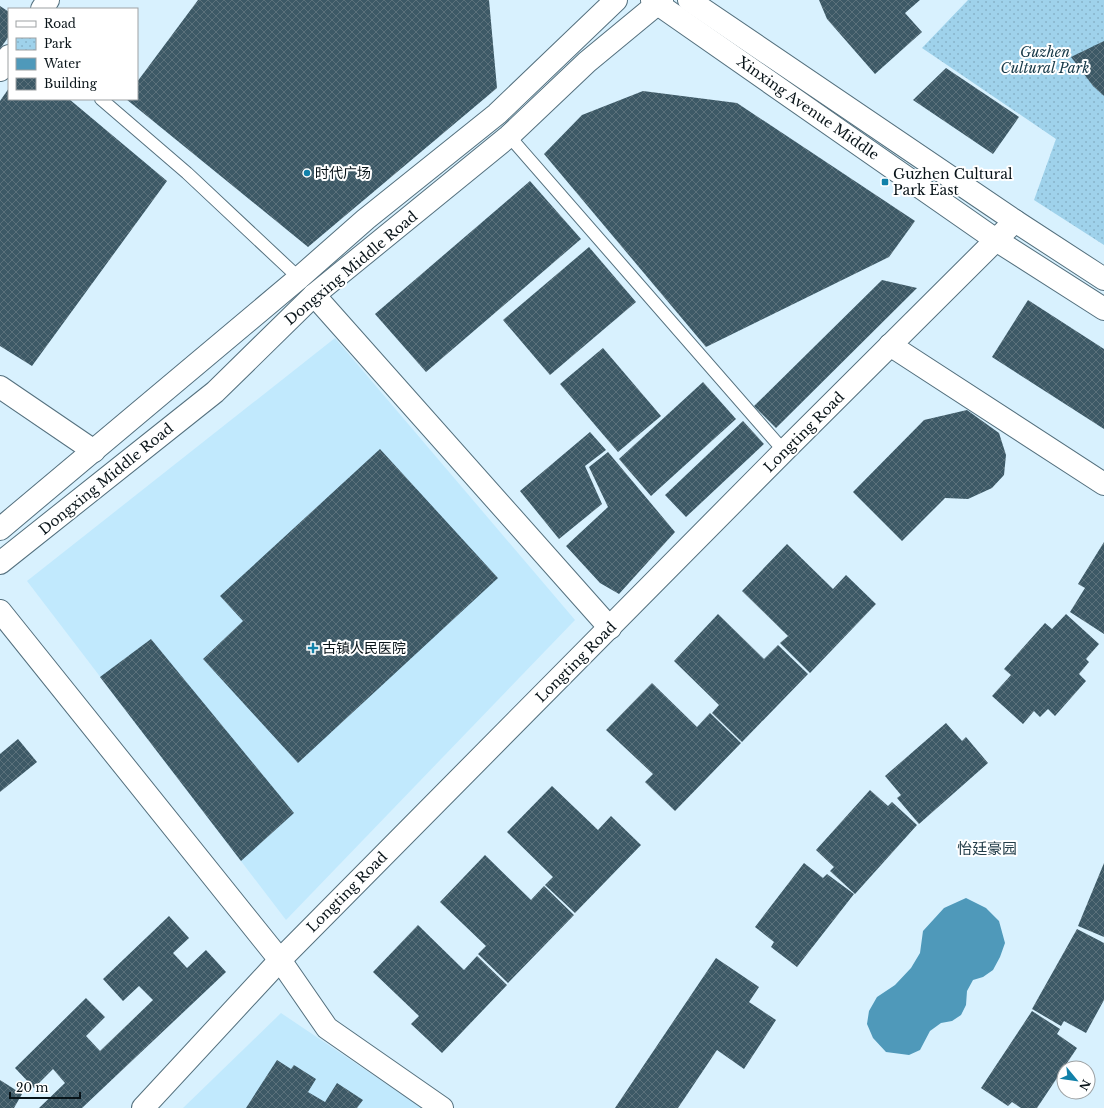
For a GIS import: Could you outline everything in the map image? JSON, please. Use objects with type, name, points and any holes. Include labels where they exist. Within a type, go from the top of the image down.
[{"type":"street","name":"Dongxing Middle Road","points":[[0,529],[299,278],[366,218],[498,114],[616,0]]},
{"type":"street","name":"Xinxing Avenue Middle","points":[[689,0],[1015,221],[1104,279]]},
{"type":"street","name":"Dongxing Middle Road","points":[[0,563],[215,392],[314,295],[509,136],[587,62],[657,1]]},
{"type":"street","name":"Xinxing Avenue Middle","points":[[657,1],[996,240],[1104,309]]},
{"type":"street","points":[[0,70],[8,58]]},
{"type":"street","points":[[809,109],[822,90]]},
{"type":"street","name":"Longting Road","points":[[142,1108],[280,960],[784,451],[1015,221]]},
{"type":"street","points":[[314,295],[610,628]]},
{"type":"street","points":[[890,345],[1104,484]]},
{"type":"street","points":[[0,387],[94,450]]},
{"type":"street","points":[[0,611],[280,960],[327,1028],[442,1108]]},
{"type":"lane","points":[[103,100],[187,173],[299,278]]},
{"type":"lane","points":[[509,136],[784,451]]},
{"type":"shaded area","name":"古镇人民医院","points":[[335,338],[575,620],[286,920],[27,581]]},
{"type":"shaded area","points":[[281,1013],[422,1108],[183,1108]]},
{"type":"green space","name":"Guzhen Cultural Park","points":[[968,0],[1104,0],[1104,245],[1034,200],[1056,139],[922,48]]},
{"type":"water","points":[[966,898],[986,908],[999,921],[1005,943],[1000,957],[993,970],[983,977],[973,980],[967,991],[966,1005],[961,1015],[952,1021],[941,1023],[930,1031],[920,1050],[909,1055],[886,1052],[873,1038],[867,1024],[869,1011],[877,997],[895,985],[911,968],[920,953],[923,931],[944,908]]},
{"type":"building","name":"时代广场","points":[[198,0],[489,0],[497,88],[308,247],[127,100],[138,100],[138,81]]},
{"type":"building","points":[[819,0],[920,0],[905,13],[922,32],[875,74],[827,19]]},
{"type":"building","points":[[0,6],[8,11],[8,37],[0,49]]},
{"type":"building","points":[[1104,41],[1104,96],[1093,86],[1071,57]]},
{"type":"building","points":[[946,68],[1019,117],[993,154],[913,100]]},
{"type":"building","points":[[8,89],[8,100],[70,100],[167,181],[32,366],[0,346],[0,101]]},
{"type":"building","points":[[643,91],[737,103],[915,221],[889,257],[706,347],[544,154],[582,115]]},
{"type":"building","points":[[530,181],[581,239],[426,372],[375,314]]},
{"type":"building","points":[[589,247],[636,302],[550,375],[503,320]]},
{"type":"building","points":[[882,280],[917,288],[776,428],[754,406]]},
{"type":"building","points":[[1028,300],[1104,349],[1104,429],[992,357]]},
{"type":"building","points":[[603,348],[661,416],[618,452],[560,384]]},
{"type":"building","points":[[703,382],[736,419],[651,496],[619,459]]},
{"type":"building","points":[[967,410],[999,433],[1006,455],[1004,475],[992,488],[968,499],[945,498],[902,541],[853,492],[924,420]]},
{"type":"building","points":[[743,421],[764,444],[686,517],[665,495]]},
{"type":"building","points":[[590,432],[606,450],[585,466],[602,504],[559,539],[520,491]]},
{"type":"building","name":"古镇人民医院","points":[[380,449],[498,578],[298,763],[203,659],[243,621],[220,596]]},
{"type":"building","points":[[608,452],[675,532],[619,594],[600,583],[566,546],[608,507],[589,467]]},
{"type":"building","points":[[1104,542],[1104,634],[1070,612],[1085,588],[1078,584]]},
{"type":"building","points":[[787,544],[833,589],[846,575],[876,604],[810,673],[780,643],[788,636],[742,591]]},
{"type":"building","points":[[718,614],[764,659],[778,645],[808,674],[742,742],[712,713],[719,705],[674,661]]},
{"type":"building","points":[[1066,614],[1099,644],[1086,659],[1089,662],[1079,674],[1086,681],[1055,716],[1048,709],[1040,717],[1034,711],[1023,724],[992,696],[1011,675],[1004,669],[1045,623],[1052,629]]},
{"type":"building","points":[[151,639],[294,813],[241,861],[100,677]]},
{"type":"building","points":[[652,683],[697,727],[710,713],[741,743],[675,811],[645,782],[653,774],[606,730]]},
{"type":"building","points":[[946,723],[962,741],[966,737],[988,763],[919,824],[897,798],[901,795],[885,776]]},
{"type":"building","points":[[18,739],[37,762],[0,792],[0,754]]},
{"type":"building","points":[[552,786],[598,830],[611,816],[641,845],[575,913],[545,885],[553,877],[507,832]]},
{"type":"building","points":[[870,790],[888,806],[892,802],[917,825],[855,894],[830,871],[834,867],[816,850]]},
{"type":"building","points":[[485,855],[531,900],[544,886],[574,915],[508,983],[478,954],[486,946],[440,902]]},
{"type":"building","points":[[804,863],[823,878],[827,874],[854,894],[797,967],[771,947],[774,942],[755,927]]},
{"type":"building","points":[[1104,863],[1104,937],[1078,926]]},
{"type":"building","points":[[169,916],[189,938],[173,953],[187,968],[206,950],[226,972],[82,1108],[39,1108],[65,1083],[53,1069],[34,1088],[15,1068],[86,998],[105,1017],[86,1036],[100,1051],[153,1000],[139,986],[123,1001],[103,979]]},
{"type":"building","points":[[418,925],[464,970],[477,956],[507,985],[442,1053],[411,1024],[419,1016],[373,972]]},
{"type":"building","points":[[1077,929],[1104,943],[1104,1000],[1086,1033],[1064,1021],[1061,1026],[1032,1009]]},
{"type":"building","points":[[716,958],[759,987],[749,1002],[776,1020],[744,1069],[717,1050],[678,1108],[615,1108]]},
{"type":"building","points":[[1032,1011],[1060,1029],[1057,1034],[1077,1048],[1069,1060],[1056,1060],[1056,1080],[1037,1108],[1021,1108],[1012,1102],[1008,1106],[981,1088]]},
{"type":"building","points":[[277,1060],[291,1069],[294,1065],[316,1079],[308,1092],[325,1102],[337,1083],[363,1100],[357,1108],[246,1108]]},
{"type":"building","points":[[0,1080],[22,1094],[14,1108],[0,1108]]},
{"type":"place","name":"时代广场","points":[[307,173]]},
{"type":"place","name":"Guzhen Cultural Park East","points":[[885,182]]},
{"type":"place","name":"古镇人民医院","points":[[313,648]]},
{"type":"district","name":"怡廷豪园","points":[[987,849]]}]
